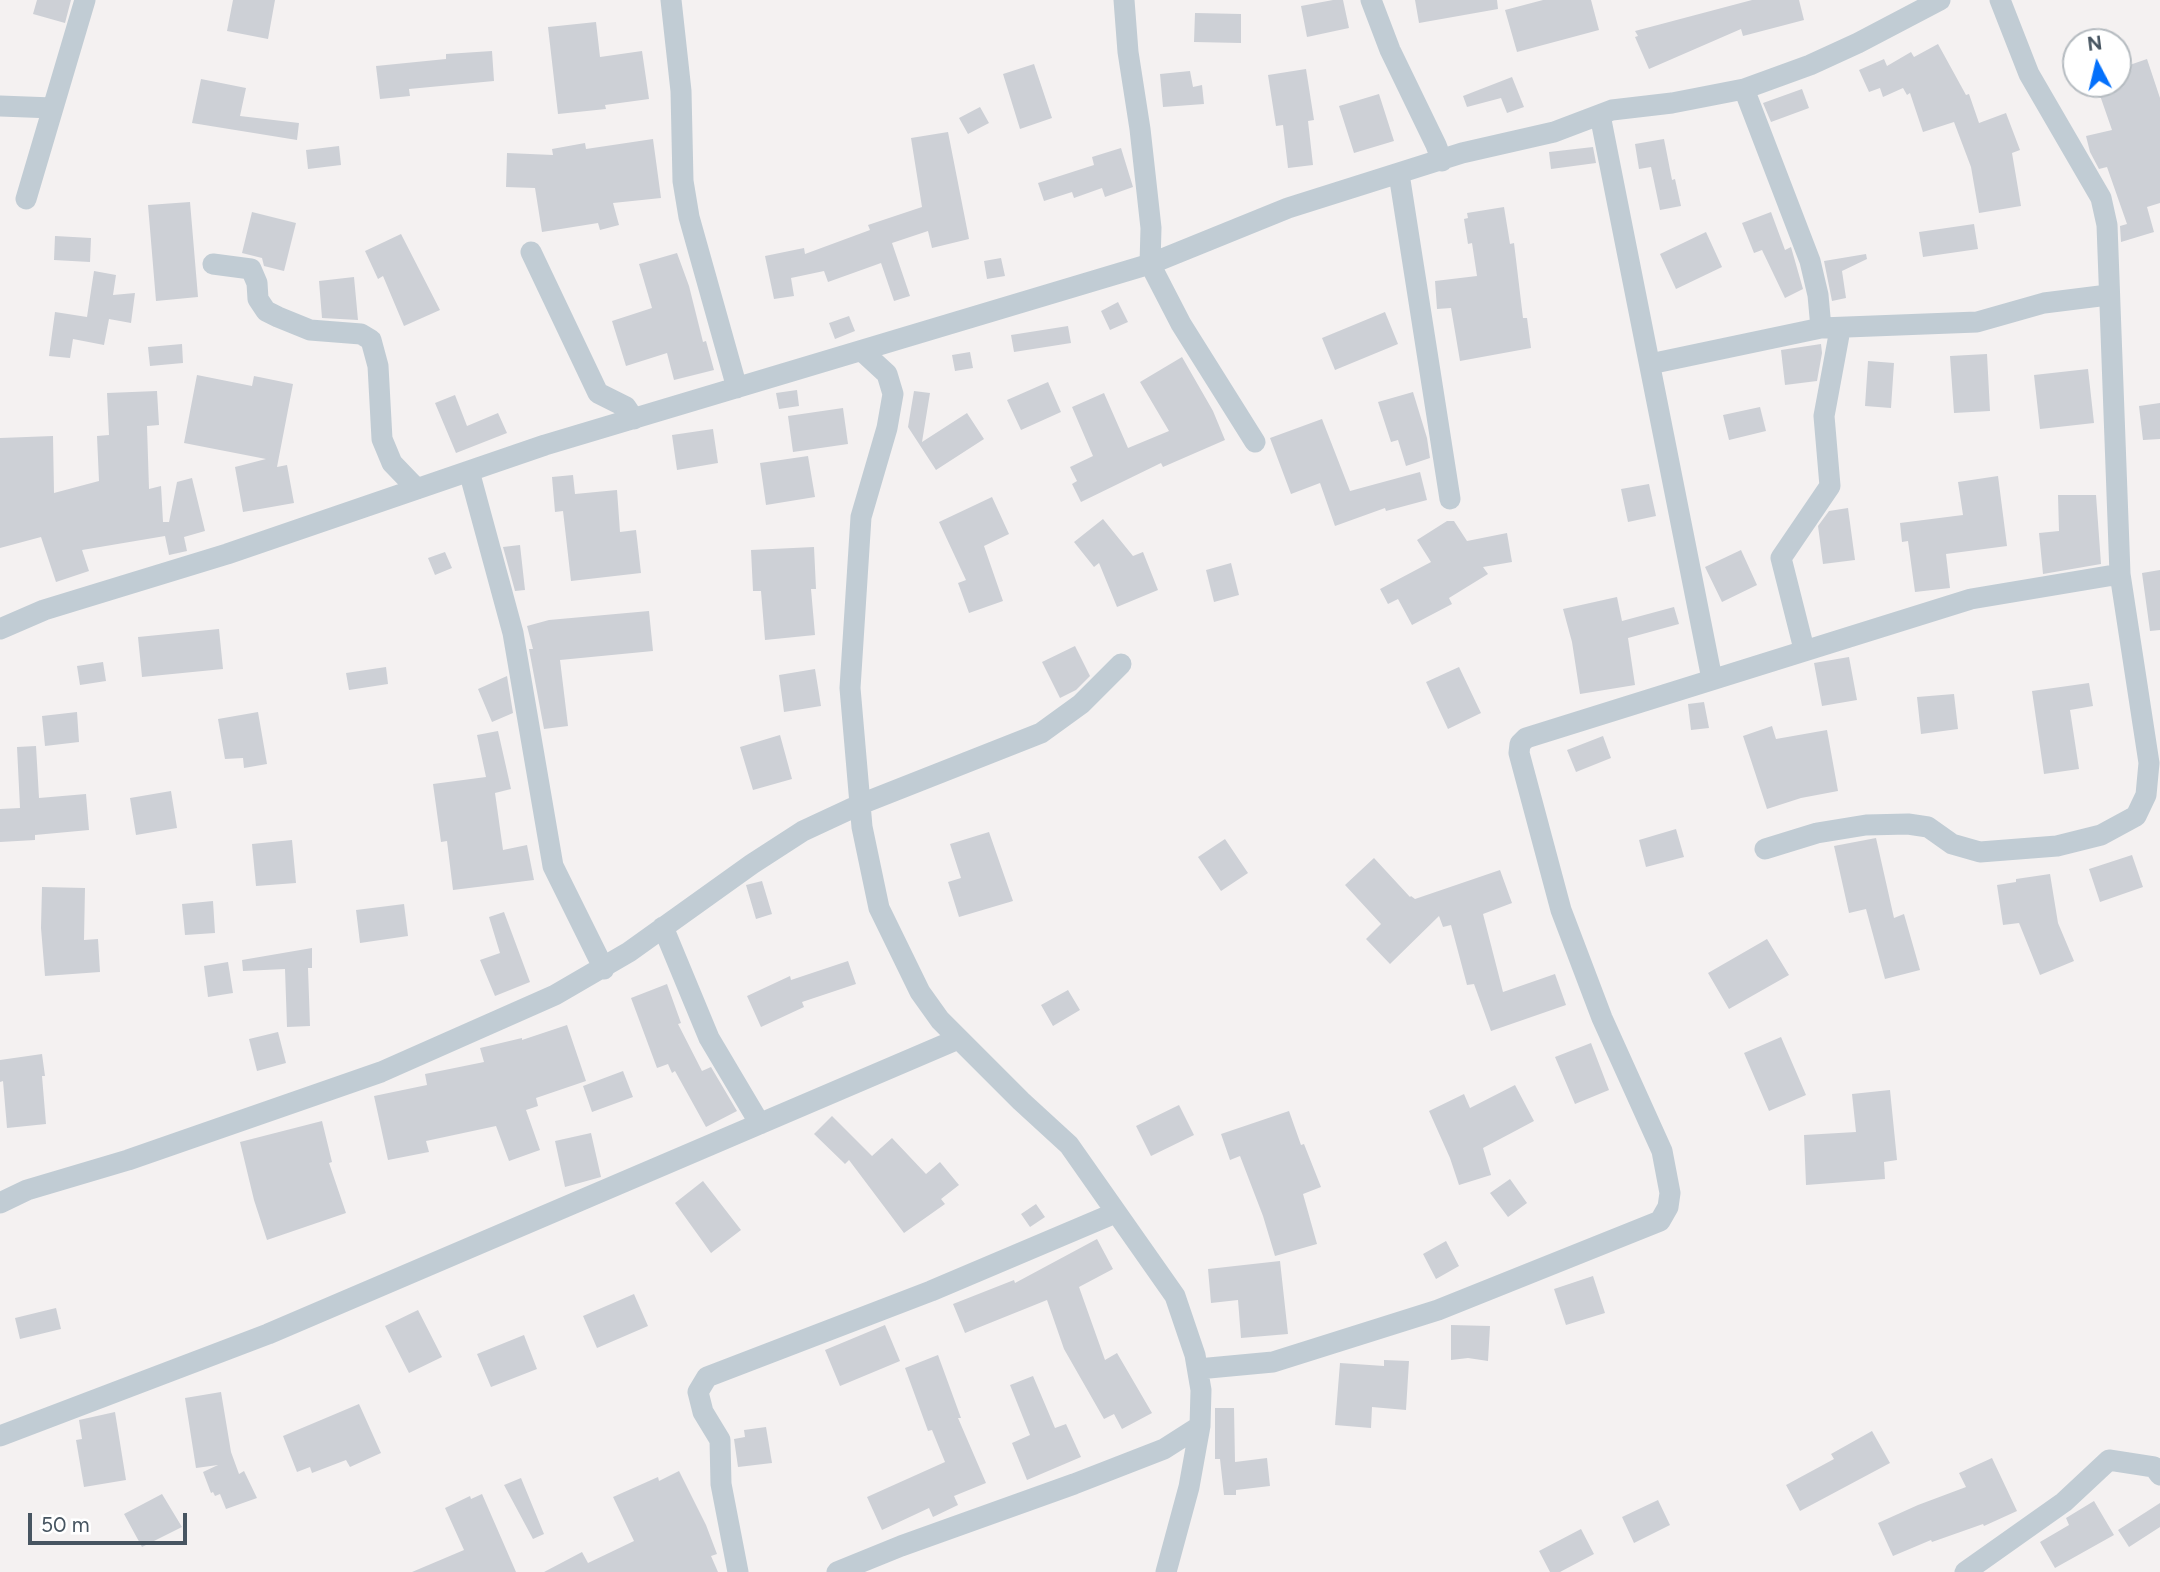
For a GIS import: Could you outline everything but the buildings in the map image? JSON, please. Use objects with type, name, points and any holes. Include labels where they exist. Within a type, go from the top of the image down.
[{"type":"street","points":[[26,199],[85,0]]},
{"type":"street","points":[[671,0],[681,92],[683,181],[689,217],[737,388]]},
{"type":"street","points":[[1124,0],[1128,52],[1151,228],[1150,264],[1181,324],[1255,442]]},
{"type":"street","points":[[1371,0],[1390,50],[1442,161]]},
{"type":"street","points":[[0,629],[44,610],[227,554],[545,445],[1150,264],[1287,208],[1462,153],[1554,132],[1612,110],[1672,103],[1744,89],[1810,65],[1940,0]]},
{"type":"street","points":[[1765,849],[1817,833],[1866,825],[1908,824],[1928,827],[1952,844],[1980,852],[2057,846],[2101,835],[2136,816],[2146,794],[2149,763],[2120,574],[2107,225],[2101,198],[2029,74],[2000,0]]},
{"type":"street","points":[[1744,89],[1810,261],[1830,328],[1839,335],[1824,416],[1830,486],[1782,558],[1804,649]]},
{"type":"street","points":[[0,106],[53,108]]},
{"type":"street","points":[[1600,115],[1712,679]]},
{"type":"street","points":[[1399,174],[1450,499]]},
{"type":"street","points":[[531,252],[598,393],[626,407],[634,419]]},
{"type":"street","points":[[213,264],[251,269],[257,283],[258,299],[266,311],[278,317],[310,330],[361,334],[371,340],[379,366],[382,439],[392,463],[417,489]]},
{"type":"street","points":[[1650,364],[1830,328],[1977,322],[2045,303],[2108,295]]},
{"type":"street","points":[[887,374],[901,337]]},
{"type":"street","points":[[862,351],[887,374],[893,394],[887,428],[861,517],[850,688],[862,827],[879,908],[920,992],[940,1020],[1069,1145],[1175,1296],[1198,1369],[1201,1390],[1200,1426],[1189,1487],[1166,1572]]},
{"type":"street","points":[[469,471],[513,633],[553,866],[604,969]]},
{"type":"street","points":[[1198,1369],[1273,1362],[1438,1310],[1660,1221],[1668,1207],[1670,1193],[1662,1151],[1602,1018],[1561,911],[1519,753],[1520,744],[1525,738],[1971,599],[2120,574]]},
{"type":"street","points":[[0,1203],[27,1190],[128,1160],[381,1072],[555,995],[604,969],[803,831],[861,804],[1041,733],[1081,704],[1121,664]]},
{"type":"street","points":[[663,927],[709,1038],[761,1124]]},
{"type":"street","points":[[0,1436],[268,1334],[958,1039]]},
{"type":"street","points":[[738,1572],[721,1484],[720,1440],[703,1412],[698,1392],[707,1377],[931,1291],[1115,1213]]},
{"type":"street","points":[[837,1572],[901,1545],[1151,1454],[1200,1426]]},
{"type":"street","points":[[1965,1572],[2064,1502],[2109,1460],[2154,1467],[2160,1475]]}]
